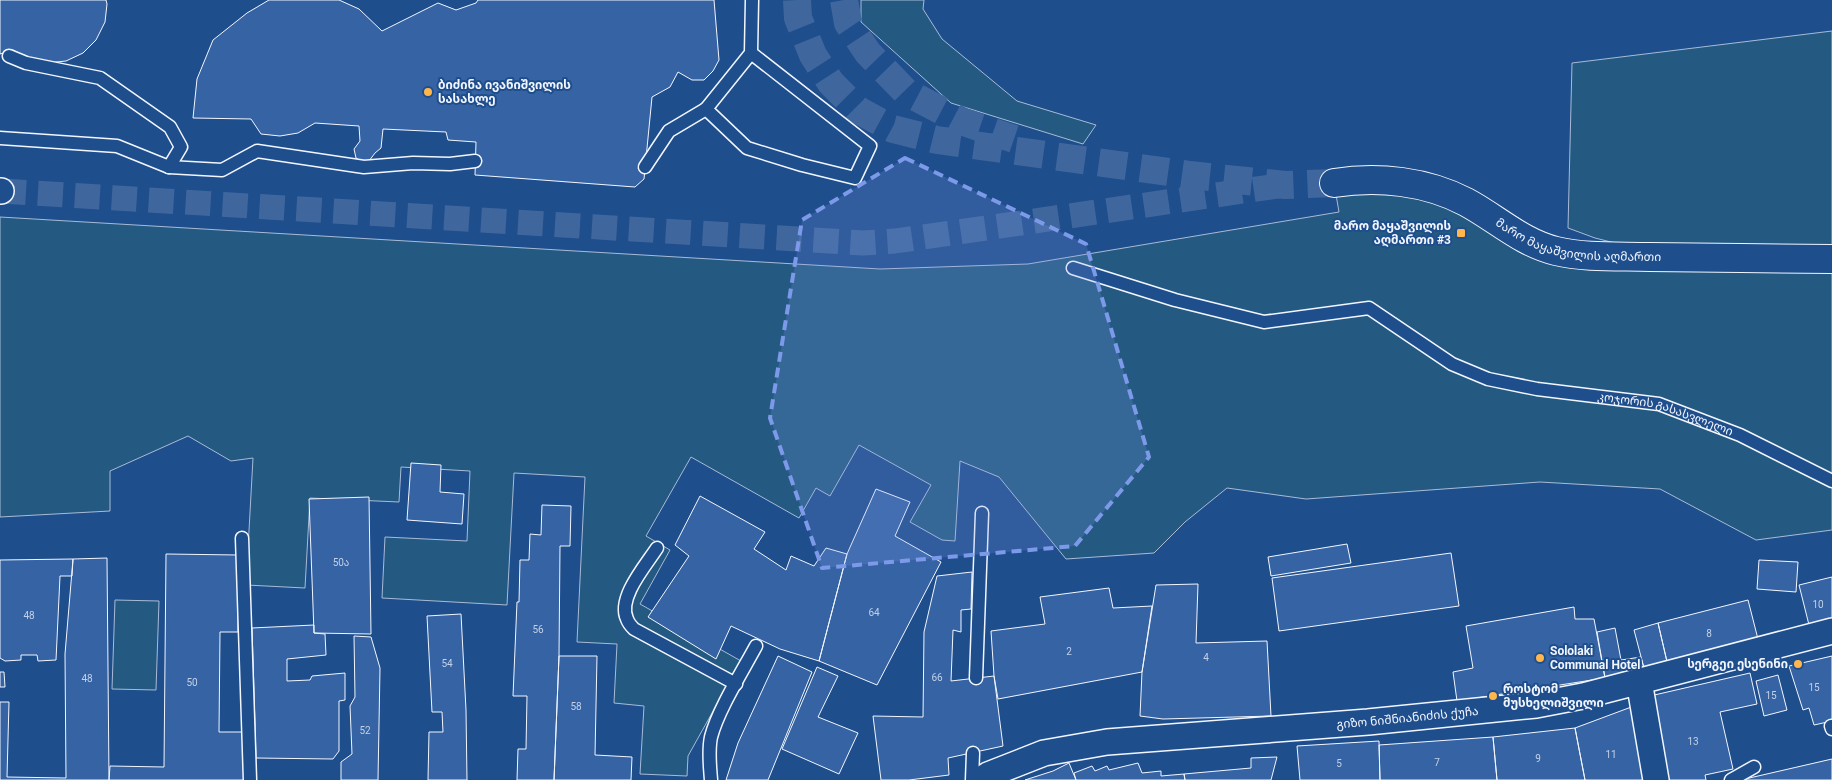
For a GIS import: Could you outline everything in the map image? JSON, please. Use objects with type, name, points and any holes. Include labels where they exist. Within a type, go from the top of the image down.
[{"type":"main road","name":"მარო მაყაშვილის აღმართი","points":[[1334,182],[1358,179],[1390,180],[1443,191],[1466,202],[1524,238],[1556,251],[1611,256],[1832,259]]},
{"type":"street","name":"გიზო ნიშნიანიძის ქუჩა","points":[[980,780],[1044,753],[1107,742],[1368,722],[1536,705],[1583,696],[1832,631]]},
{"type":"street","points":[[1639,681],[1656,780]]},
{"type":"lane","points":[[645,167],[669,131],[706,109],[752,53],[752,0]]},
{"type":"lane","points":[[706,109],[746,148],[802,165],[855,178],[870,146],[752,53]]},
{"type":"lane","points":[[9,56],[26,63],[100,78],[117,88],[170,127],[181,147],[169,167]]},
{"type":"lane","points":[[0,138],[117,146],[169,167],[222,170],[257,152],[364,167],[413,163],[450,164],[475,161]]},
{"type":"lane","name":"კოჯორის გასასვლელი","points":[[1073,268],[1174,300],[1264,322],[1369,308],[1452,364],[1488,379],[1537,390],[1659,404],[1740,435],[1832,481]]},
{"type":"lane","points":[[976,678],[982,513]]},
{"type":"lane","points":[[242,538],[250,780]]},
{"type":"lane","points":[[656,548],[630,590],[625,602],[626,618],[634,629],[736,684]]},
{"type":"lane","points":[[711,780],[711,738],[720,714],[756,646]]},
{"type":"lane","points":[[972,780],[973,752]]},
{"type":"lane","points":[[1731,780],[1754,767]]},
{"type":"highlighted area","points":[[905,158],[1086,244],[1149,457],[1075,546],[822,568],[770,418],[802,220]]},
{"type":"shaded area","points":[[861,0],[924,0],[923,9],[942,39],[1017,101],[1096,125],[1083,144],[951,103],[861,22]]},
{"type":"shaded area","points":[[1832,31],[1832,247],[1716,247],[1615,243],[1568,228],[1572,63]]},
{"type":"shaded area","points":[[1390,181],[1524,238],[1832,259],[1832,530],[1756,540],[1660,489],[1540,482],[1306,499],[1227,488],[1185,522],[1154,553],[1066,559],[999,477],[960,461],[955,541],[942,540],[910,522],[931,485],[859,445],[830,496],[816,488],[799,518],[691,457],[646,536],[670,550],[640,604],[741,661],[688,756],[687,776],[640,774],[644,706],[614,703],[617,644],[577,642],[585,477],[514,473],[507,605],[382,598],[385,537],[467,541],[470,471],[401,467],[399,502],[310,498],[305,588],[246,585],[253,458],[231,461],[188,436],[110,471],[110,511],[0,517],[0,217],[880,269],[1028,264],[1339,212],[1334,183]]},
{"type":"shaded area","points":[[115,600],[159,601],[156,690],[112,689]]},
{"type":"building","points":[[0,0],[106,0],[105,22],[96,40],[83,53],[66,61],[47,63],[29,59],[13,50],[0,54]]},
{"type":"building","name":"ბიძინა ივანიშვილის სასახლე","points":[[269,0],[339,0],[359,9],[382,31],[438,3],[456,10],[476,3],[478,0],[714,0],[719,60],[713,71],[704,80],[692,80],[678,72],[670,87],[652,97],[644,179],[635,187],[475,175],[476,142],[448,140],[446,132],[383,129],[381,148],[369,161],[362,162],[356,158],[354,149],[360,141],[359,126],[315,123],[298,133],[280,136],[261,134],[251,119],[193,118],[197,79],[213,40],[247,13]]},
{"type":"building","points":[[411,463],[441,465],[440,492],[464,494],[462,524],[407,520]]},
{"type":"building","points":[[876,489],[910,502],[895,536],[941,562],[877,685],[819,661],[847,554]]},
{"type":"building","points":[[700,496],[765,532],[754,549],[786,570],[791,556],[814,566],[826,548],[847,554],[819,661],[780,649],[731,626],[716,659],[648,617],[689,556],[675,545]]},
{"type":"building","points":[[369,497],[371,634],[314,633],[309,499]]},
{"type":"building","points":[[542,505],[571,506],[570,546],[560,546],[559,656],[554,780],[517,780],[518,749],[526,749],[527,696],[513,696],[520,560],[529,560],[530,534],[541,535]]},
{"type":"building","points":[[1347,544],[1351,563],[1271,576],[1268,557]]},
{"type":"building","points":[[1451,553],[1459,606],[1279,631],[1272,578]]},
{"type":"building","points":[[166,554],[238,555],[238,632],[220,632],[219,732],[245,732],[244,780],[109,780],[110,766],[164,767]]},
{"type":"building","points":[[107,558],[109,780],[0,780],[0,702],[9,702],[7,777],[66,778],[65,654],[73,559]]},
{"type":"building","points":[[73,559],[72,576],[60,576],[56,660],[38,661],[37,655],[21,655],[21,660],[5,661],[0,658],[0,560]]},
{"type":"building","points":[[1759,560],[1798,562],[1796,592],[1757,589]]},
{"type":"building","points":[[972,572],[971,609],[961,610],[961,632],[953,630],[951,681],[994,676],[1003,746],[948,758],[949,775],[909,780],[881,780],[873,716],[923,717],[924,632],[937,576]]},
{"type":"building","points":[[1832,577],[1832,624],[1810,629],[1799,585]]},
{"type":"building","points":[[1198,584],[1196,643],[1267,641],[1271,716],[1163,719],[1140,716],[1142,672],[1156,585]]},
{"type":"building","points":[[1109,588],[1113,608],[1152,606],[1142,672],[998,699],[994,676],[991,631],[1045,624],[1040,597]]},
{"type":"building","points":[[1748,600],[1759,643],[1668,666],[1658,623]]},
{"type":"building","points":[[1574,607],[1575,619],[1594,619],[1605,678],[1457,701],[1453,672],[1473,668],[1466,626]]},
{"type":"building","points":[[461,614],[466,710],[467,780],[428,780],[429,732],[443,732],[442,712],[432,712],[427,616]]},
{"type":"building","points":[[1658,623],[1668,666],[1645,672],[1634,630]]},
{"type":"building","points":[[314,625],[314,633],[325,634],[326,655],[287,659],[287,681],[310,680],[312,676],[345,673],[345,700],[339,701],[339,751],[333,759],[256,758],[252,628]]},
{"type":"building","points":[[1615,628],[1621,660],[1641,657],[1645,672],[1605,678],[1597,632]]},
{"type":"building","points":[[354,636],[371,637],[380,668],[378,780],[341,780],[341,762],[352,754],[350,706],[355,697]]},
{"type":"building","points":[[559,656],[597,656],[595,755],[632,757],[631,780],[554,780]]},
{"type":"building","points":[[778,656],[812,672],[768,780],[726,780],[738,743]]},
{"type":"building","points":[[1832,656],[1832,721],[1814,725],[1809,708],[1803,710],[1789,666]]},
{"type":"building","points":[[817,667],[838,676],[818,717],[858,733],[839,774],[782,749]]},
{"type":"building","points":[[0,672],[4,672],[5,687],[0,687]]},
{"type":"building","points":[[1750,673],[1757,704],[1720,712],[1733,769],[1705,775],[1706,780],[1669,780],[1650,696]]},
{"type":"building","points":[[1778,675],[1787,710],[1764,716],[1756,681]]},
{"type":"building","points":[[1634,706],[1647,780],[1585,780],[1575,728]]},
{"type":"building","points":[[1575,728],[1585,780],[1497,780],[1493,737]]},
{"type":"building","points":[[1493,737],[1497,780],[1380,780],[1379,745]]},
{"type":"building","points":[[1379,741],[1380,780],[1300,780],[1297,746]]},
{"type":"building","points":[[1277,757],[1271,780],[1185,780],[1184,774],[1251,768],[1251,758]]},
{"type":"building","points":[[1832,759],[1832,780],[1745,779]]},
{"type":"building","points":[[1069,763],[1076,780],[1025,780],[1053,771]]},
{"type":"building","points":[[1138,763],[1142,773],[1161,771],[1161,776],[1184,774],[1185,780],[1076,780],[1074,773],[1092,766],[1095,771],[1107,766],[1109,770]]},
{"type":"tunnel","points":[[797,0],[798,18],[813,55],[831,83],[858,110],[893,129],[937,140],[1190,175],[1285,185],[1334,183]]},
{"type":"tunnel","points":[[844,0],[848,23],[868,53],[906,92],[961,121],[1014,139]]},
{"type":"tunnel","points":[[1,191],[863,243],[895,241],[1285,185]]},
{"type":"place","name":"ბიძინა ივანიშვილის სასახლე","points":[[428,92]]},
{"type":"place","name":"მარო მაყაშვილის აღმართი #3","points":[[1461,233]]},
{"type":"place","name":"Sololaki Communal Hotel","points":[[1540,658]]},
{"type":"place","name":"სერგეი ესენინი","points":[[1798,664]]},
{"type":"place","name":"როსტომ მუსხელიშვილი","points":[[1493,696]]}]
